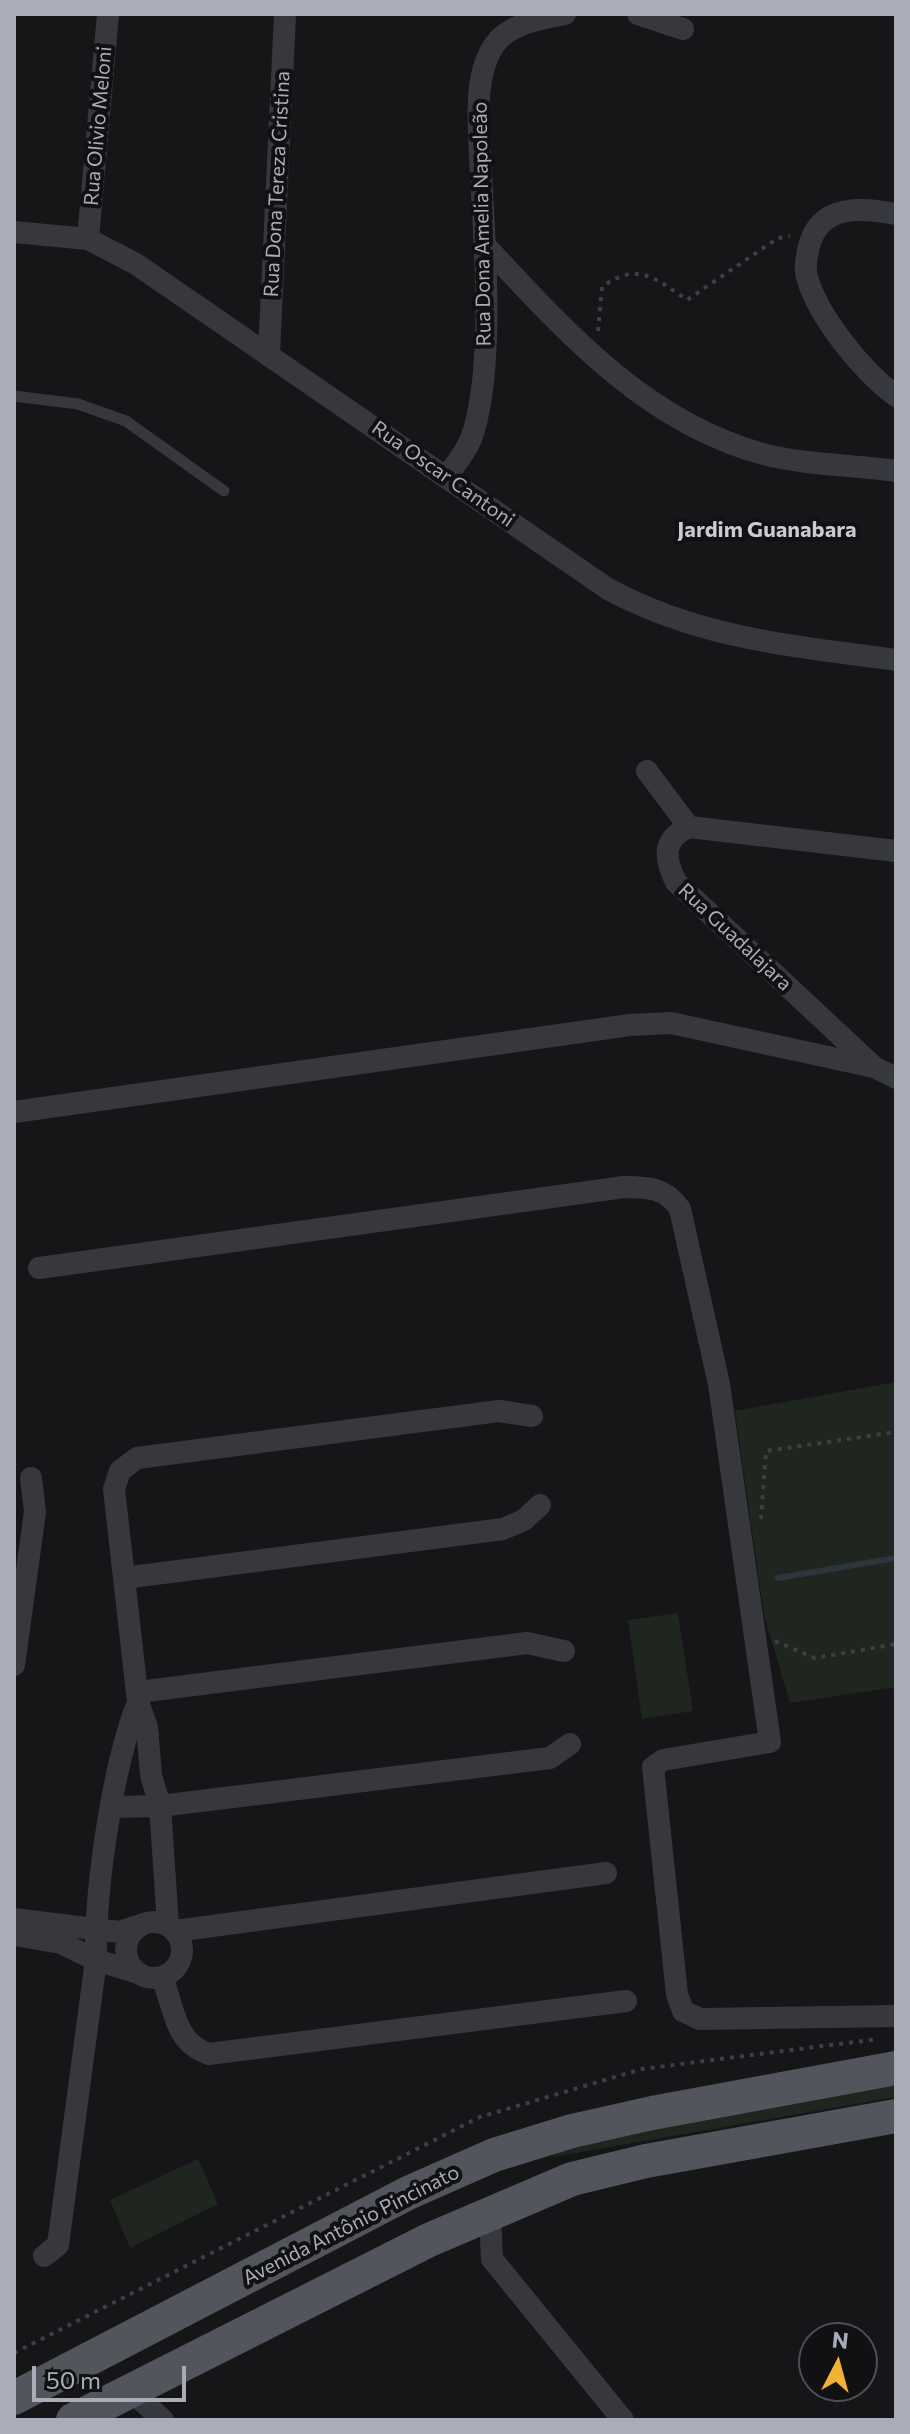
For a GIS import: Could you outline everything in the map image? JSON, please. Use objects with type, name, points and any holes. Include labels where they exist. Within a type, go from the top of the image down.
[{"type":"main road","name":"Avenida Antônio Pincinato","points":[[14,2398],[408,2193],[494,2155],[572,2131],[652,2113],[896,2068]]},
{"type":"main road","points":[[73,2420],[429,2240],[572,2179],[646,2161],[896,2116]]},
{"type":"main road","points":[[490,2215],[494,2155]]},
{"type":"main road","points":[[316,2296],[342,2270],[348,2254],[339,2230]]},
{"type":"street","name":"Rua Olivio Meloni","points":[[88,239],[108,14]]},
{"type":"street","name":"Rua Dona Tereza Cristina","points":[[269,354],[285,14]]},
{"type":"street","name":"Rua Dona Amelia Napoleão","points":[[447,476],[465,453],[475,429],[482,378],[484,244],[479,112],[483,68],[495,43],[516,27],[565,14]]},
{"type":"street","points":[[638,14],[683,29]]},
{"type":"street","points":[[889,212],[848,208],[829,216],[813,233],[806,257],[806,276],[848,349],[896,396]]},
{"type":"street","name":"Rua Oscar Cantoni","points":[[14,232],[88,239],[136,264],[608,589],[668,618],[749,640],[896,660]]},
{"type":"street","points":[[484,244],[608,371],[665,413],[713,436],[765,454],[896,471]]},
{"type":"street","points":[[647,771],[689,827],[896,851]]},
{"type":"street","name":"Rua Guadalajara","points":[[689,827],[674,833],[666,848],[668,867],[676,882],[874,1067],[896,1078]]},
{"type":"street","points":[[869,847],[896,833]]},
{"type":"street","points":[[14,1112],[630,1025],[671,1023],[874,1067]]},
{"type":"street","points":[[39,1268],[624,1187],[659,1190],[671,1196],[680,1209],[710,1333],[770,1742],[663,1760],[653,1767],[677,1994],[683,2011],[700,2019],[744,2021],[896,2016]]},
{"type":"street","points":[[14,1935],[61,1943],[96,1960],[153,1978],[162,1977],[177,1966],[181,1958],[181,1939],[172,1928],[160,1806],[151,1775],[147,1727],[138,1697],[114,1489],[120,1471],[137,1458],[499,1411],[532,1416]]},
{"type":"street","points":[[14,1665],[35,1512],[31,1478]]},
{"type":"street","points":[[124,1578],[503,1529],[524,1520],[540,1505]]},
{"type":"street","points":[[138,1697],[527,1643],[564,1651]]},
{"type":"street","points":[[44,2256],[58,2245],[113,1807],[128,1727],[138,1697]]},
{"type":"street","points":[[113,1807],[160,1806],[550,1758],[570,1744]]},
{"type":"street","points":[[14,1919],[96,1931],[119,1932],[150,1922],[172,1928],[606,1873]]},
{"type":"street","points":[[135,1972],[126,1956],[125,1947],[133,1930],[141,1925]]},
{"type":"street","points":[[162,1977],[181,2034],[192,2048],[209,2054],[626,2001]]},
{"type":"street","points":[[490,2215],[492,2259],[623,2420]]},
{"type":"street","points":[[131,2391],[163,2420]]},
{"type":"lane","points":[[14,396],[78,404],[126,421],[224,491]]},
{"type":"path","points":[[584,346],[598,333],[602,287],[618,276],[643,273],[687,300],[778,238],[813,233]]},
{"type":"path","points":[[761,1522],[766,1451],[896,1432]]},
{"type":"path","points":[[754,1632],[815,1658],[896,1644]]},
{"type":"shaded area","points":[[896,1382],[896,1687],[790,1703],[764,1615],[735,1411]]},
{"type":"shaded area","points":[[678,1613],[693,1711],[642,1719],[628,1620]]},
{"type":"shaded area","points":[[896,2083],[896,2097],[552,2157],[578,2135]]},
{"type":"shaded area","points":[[198,2159],[218,2204],[130,2248],[110,2200]]},
{"type":"waterway","points":[[778,1578],[896,1558]]},
{"type":"district","name":"Jardim Guanabara","points":[[767,530]]}]
